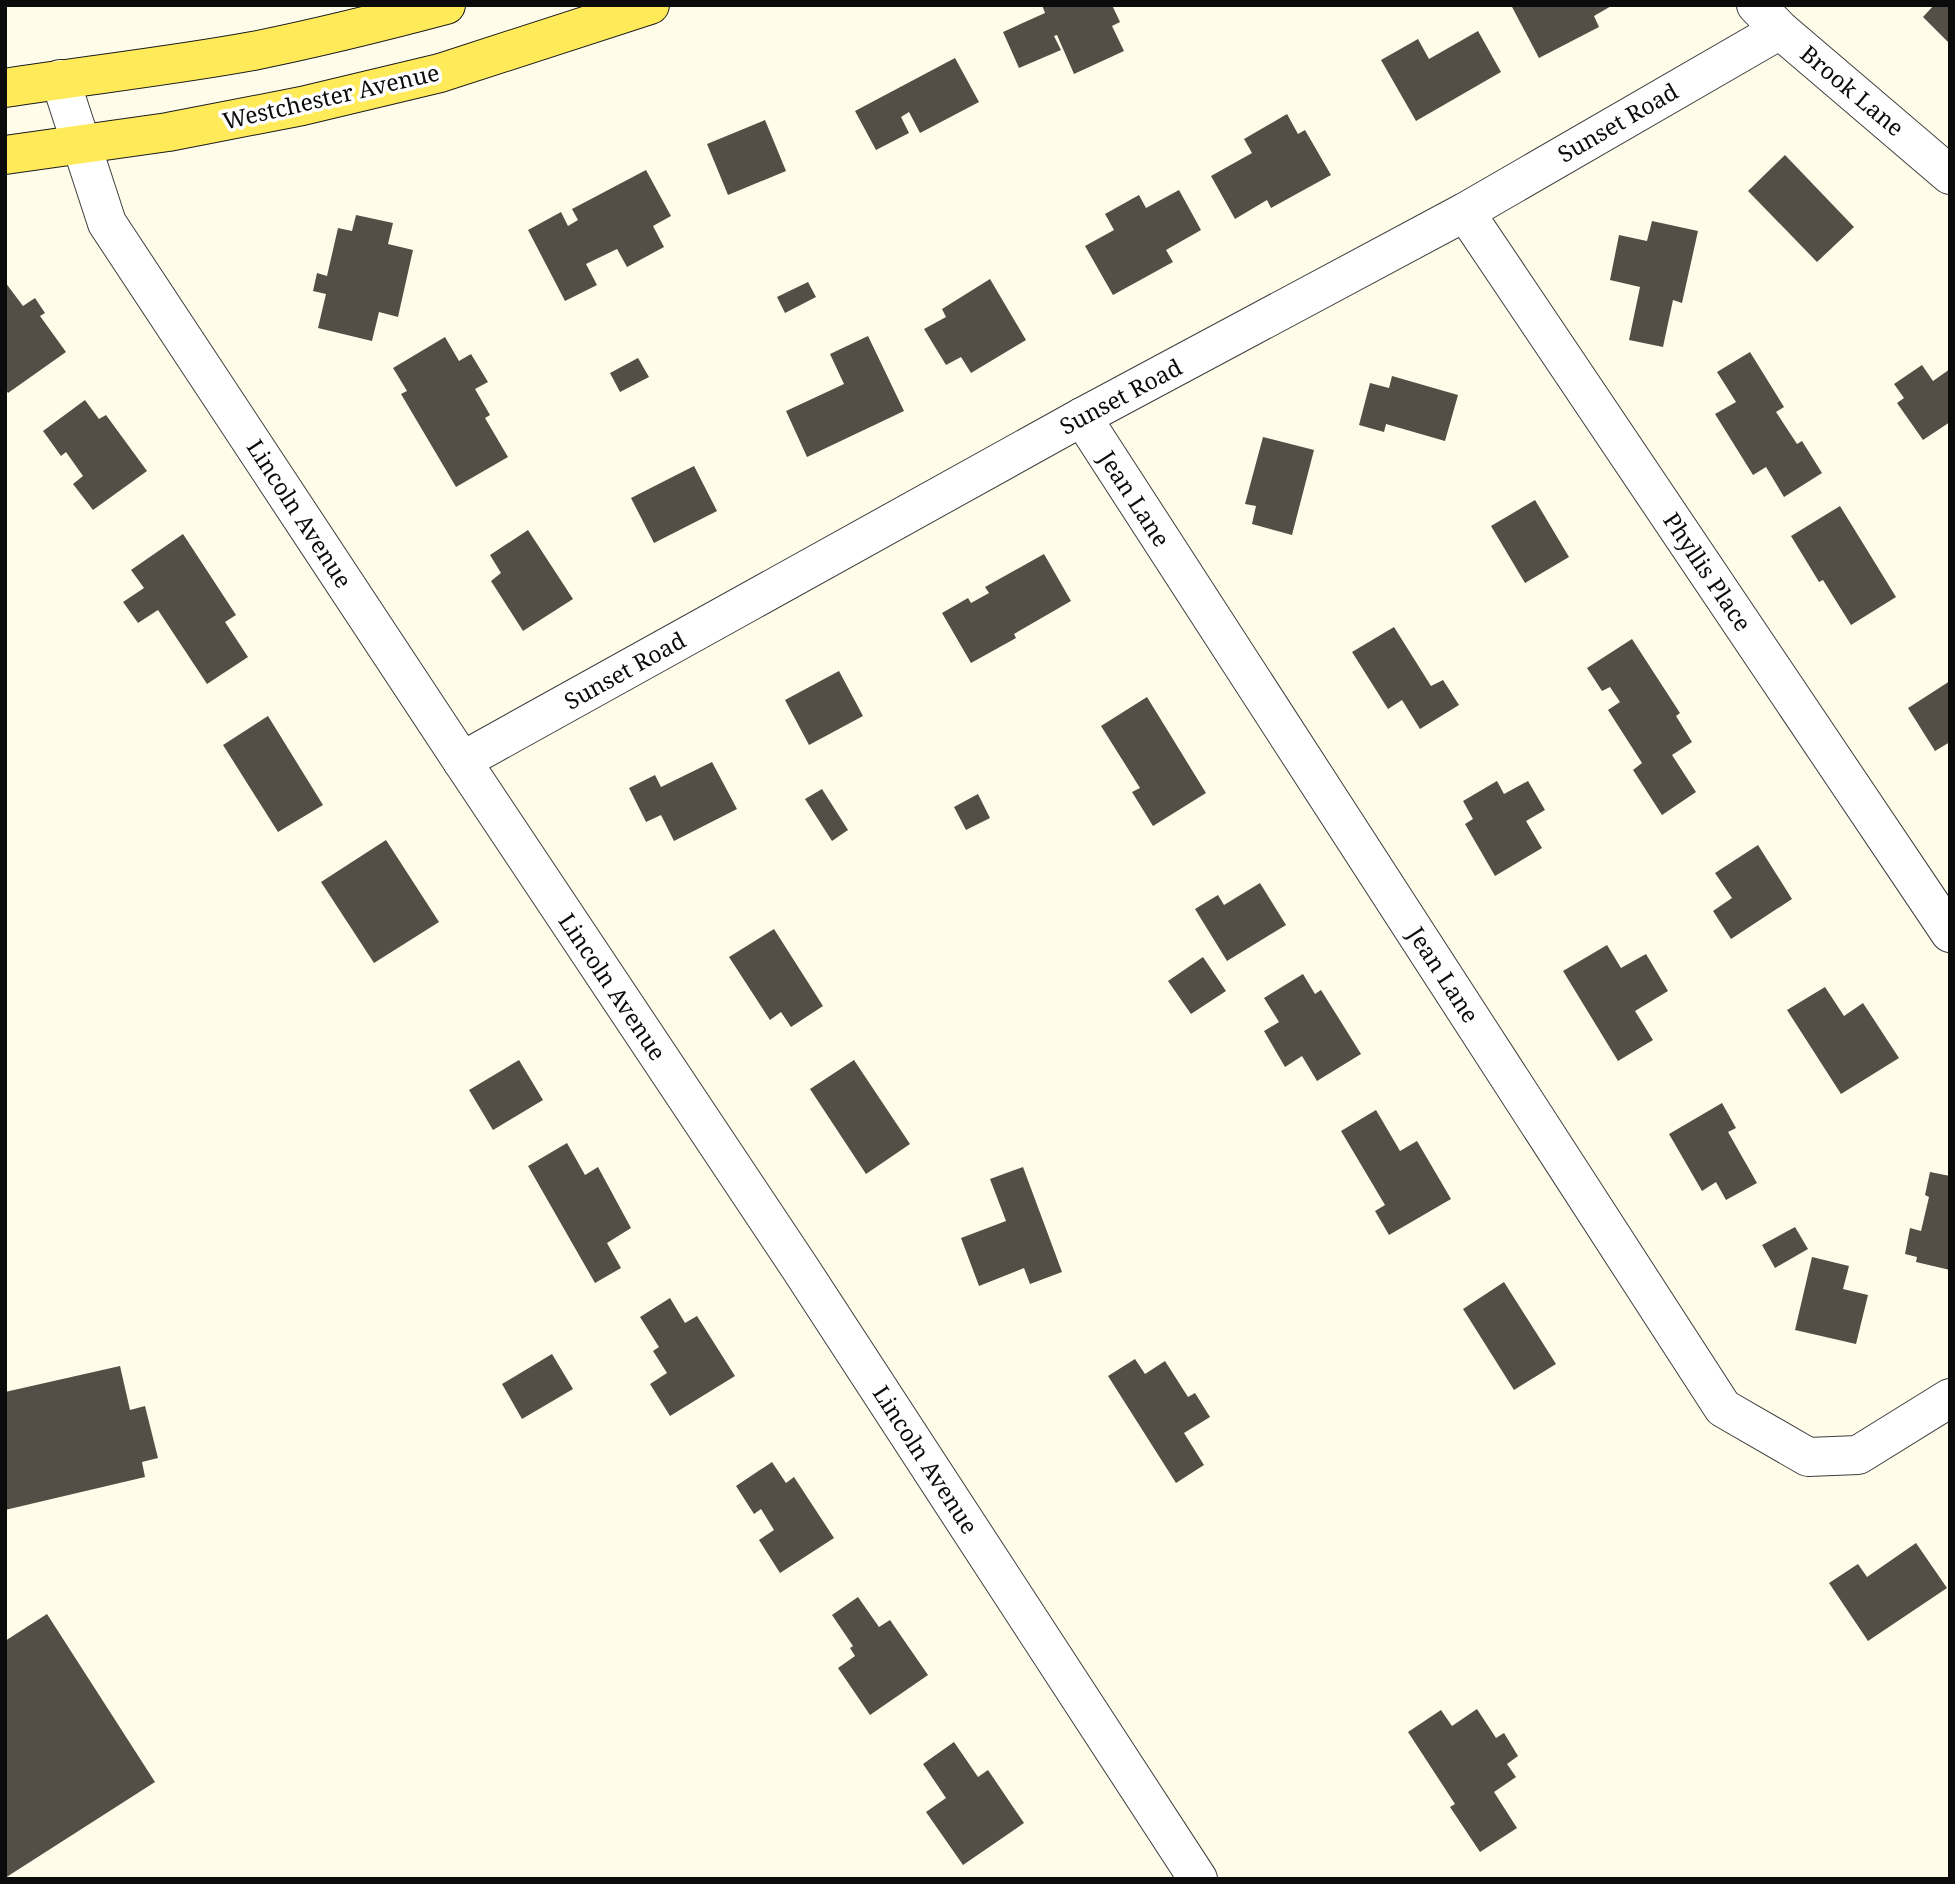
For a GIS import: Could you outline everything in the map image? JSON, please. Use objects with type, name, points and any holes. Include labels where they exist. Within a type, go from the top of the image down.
[{"type":"main road","points":[[5,88],[60,79],[102,76],[251,51],[309,40],[446,5]]},
{"type":"main road","name":"Westchester Avenue","points":[[5,155],[238,119],[440,74],[650,5]]},
{"type":"street","name":"Brook Lane","points":[[1768,18],[1950,175]]},
{"type":"street","name":"Sunset Road","points":[[462,761],[1082,417],[1465,212],[1768,18]]},
{"type":"street","name":"Lincoln Avenue","points":[[60,79],[107,223],[800,1268],[1198,1879]]},
{"type":"street","name":"Phyllis Place","points":[[1465,212],[1950,933]]},
{"type":"street","name":"Jean Lane","points":[[1082,417],[1723,1408],[1808,1457],[1858,1455],[1950,1398]]},
{"type":"building","points":[[1042,5],[1112,5],[1120,22],[1112,26],[1124,51],[1074,74],[1057,35],[1054,36],[1061,50],[1019,68],[1003,32],[1045,13]]},
{"type":"building","points":[[1511,5],[1613,5],[1594,16],[1599,27],[1539,58]]},
{"type":"building","points":[[1934,5],[1950,5],[1950,44],[1923,17]]},
{"type":"building","points":[[1478,31],[1501,72],[1416,121],[1381,60],[1418,39],[1429,59]]},
{"type":"building","points":[[955,58],[979,102],[920,133],[909,112],[901,117],[909,133],[876,150],[855,111]]},
{"type":"building","points":[[1287,114],[1298,134],[1305,130],[1331,175],[1271,208],[1267,200],[1235,219],[1211,176],[1252,153],[1244,139]]},
{"type":"building","points":[[765,120],[786,171],[728,195],[707,144]]},
{"type":"building","points":[[1785,155],[1854,227],[1817,262],[1748,191]]},
{"type":"building","points":[[646,170],[671,216],[653,226],[664,247],[627,267],[617,249],[586,264],[597,285],[565,301],[528,230],[561,212],[568,226],[578,220],[572,209]]},
{"type":"building","points":[[1179,190],[1201,230],[1166,250],[1173,262],[1113,295],[1085,246],[1114,230],[1105,214],[1139,195],[1146,208]]},
{"type":"building","points":[[356,215],[393,223],[388,244],[413,250],[398,317],[379,312],[372,341],[318,328],[326,294],[313,291],[317,273],[327,276],[338,228],[352,231]]},
{"type":"building","points":[[1652,221],[1698,231],[1682,303],[1673,300],[1663,347],[1629,340],[1640,287],[1610,280],[1619,235],[1647,241]]},
{"type":"building","points":[[990,279],[1026,340],[971,373],[961,357],[946,365],[924,329],[946,317],[942,309]]},
{"type":"building","points":[[5,282],[23,306],[35,298],[45,313],[40,316],[66,352],[8,393],[5,388]]},
{"type":"building","points":[[808,282],[816,297],[785,313],[777,297]]},
{"type":"building","points":[[868,336],[904,411],[807,457],[786,411],[844,384],[830,354]]},
{"type":"building","points":[[445,337],[459,361],[471,354],[488,382],[475,389],[490,415],[485,418],[508,457],[456,487],[401,394],[407,391],[393,368]]},
{"type":"building","points":[[1750,352],[1784,407],[1776,412],[1797,444],[1802,441],[1822,473],[1784,497],[1766,467],[1753,475],[1715,414],[1736,402],[1717,372]]},
{"type":"building","points":[[638,358],[649,377],[620,392],[610,373]]},
{"type":"building","points":[[1922,365],[1933,381],[1950,369],[1950,422],[1923,440],[1897,403],[1904,398],[1894,384]]},
{"type":"building","points":[[1392,376],[1458,395],[1445,441],[1386,424],[1384,432],[1359,425],[1370,383],[1389,388]]},
{"type":"building","points":[[85,400],[99,419],[106,415],[147,471],[93,510],[73,484],[83,476],[66,452],[61,456],[43,431]]},
{"type":"building","points":[[1263,437],[1314,450],[1292,535],[1252,524],[1256,506],[1245,504]]},
{"type":"building","points":[[694,466],[717,511],[654,543],[631,498]]},
{"type":"building","points":[[1535,500],[1569,557],[1525,583],[1491,526]]},
{"type":"building","points":[[1840,506],[1896,597],[1851,625],[1823,580],[1819,582],[1791,536]]},
{"type":"building","points":[[528,530],[573,599],[523,631],[491,581],[501,573],[490,555]]},
{"type":"building","points":[[183,534],[236,615],[225,622],[248,657],[207,684],[158,610],[138,623],[123,602],[144,588],[131,570]]},
{"type":"building","points":[[1044,554],[1071,601],[1014,634],[1016,638],[971,663],[942,613],[968,598],[971,603],[989,593],[985,587]]},
{"type":"building","points":[[1394,627],[1431,686],[1443,680],[1459,705],[1420,729],[1402,700],[1388,709],[1352,652]]},
{"type":"building","points":[[1632,639],[1680,713],[1676,716],[1692,742],[1672,755],[1696,792],[1662,815],[1633,770],[1642,763],[1608,710],[1620,702],[1610,687],[1602,691],[1587,668]]},
{"type":"building","points":[[839,671],[863,716],[809,745],[785,700]]},
{"type":"building","points":[[1950,681],[1950,742],[1935,751],[1908,708]]},
{"type":"building","points":[[1147,697],[1206,793],[1153,826],[1132,792],[1140,788],[1101,726]]},
{"type":"building","points":[[268,716],[323,805],[278,832],[223,745]]},
{"type":"building","points":[[712,762],[737,809],[674,841],[661,815],[646,822],[629,788],[655,775],[661,787]]},
{"type":"building","points":[[1497,781],[1504,794],[1528,781],[1545,810],[1526,821],[1542,848],[1495,876],[1465,824],[1473,819],[1463,801]]},
{"type":"building","points":[[822,789],[848,830],[832,841],[805,799]]},
{"type":"building","points":[[978,794],[990,818],[966,830],[954,807]]},
{"type":"building","points":[[386,840],[439,922],[374,963],[321,882]]},
{"type":"building","points":[[1758,845],[1792,899],[1731,939],[1713,911],[1732,898],[1715,873]]},
{"type":"building","points":[[1260,883],[1286,925],[1227,961],[1195,909],[1218,895],[1224,905]]},
{"type":"building","points":[[774,929],[823,1006],[791,1027],[781,1012],[770,1020],[729,957]]},
{"type":"building","points":[[1607,945],[1621,968],[1646,954],[1668,991],[1635,1011],[1653,1040],[1618,1061],[1563,971]]},
{"type":"building","points":[[1203,957],[1226,991],[1191,1014],[1168,981]]},
{"type":"building","points":[[1303,974],[1315,994],[1321,990],[1361,1054],[1317,1081],[1302,1056],[1285,1067],[1264,1031],[1279,1022],[1264,998]]},
{"type":"building","points":[[1825,987],[1844,1016],[1863,1003],[1899,1058],[1841,1094],[1787,1010]]},
{"type":"building","points":[[519,1060],[543,1100],[493,1130],[469,1090]]},
{"type":"building","points":[[854,1060],[910,1144],[866,1174],[810,1089]]},
{"type":"building","points":[[1722,1103],[1736,1128],[1728,1132],[1757,1183],[1726,1200],[1716,1182],[1702,1191],[1669,1134]]},
{"type":"building","points":[[1376,1110],[1400,1151],[1417,1141],[1451,1199],[1389,1235],[1375,1211],[1385,1205],[1341,1131]]},
{"type":"building","points":[[567,1143],[585,1175],[598,1167],[631,1228],[607,1243],[621,1268],[595,1283],[528,1166]]},
{"type":"building","points":[[1023,1167],[1062,1272],[1030,1284],[1024,1268],[979,1286],[961,1238],[1006,1221],[990,1179]]},
{"type":"building","points":[[1930,1172],[1950,1176],[1950,1270],[1916,1262],[1917,1257],[1905,1254],[1910,1228],[1921,1231],[1929,1197],[1925,1195]]},
{"type":"building","points":[[1795,1227],[1808,1249],[1775,1268],[1762,1245]]},
{"type":"building","points":[[1812,1257],[1849,1266],[1843,1289],[1868,1295],[1856,1344],[1795,1330]]},
{"type":"building","points":[[1504,1282],[1556,1364],[1514,1390],[1463,1309]]},
{"type":"building","points":[[670,1298],[685,1323],[697,1316],[735,1376],[670,1416],[650,1384],[667,1373],[653,1351],[659,1347],[640,1317]]},
{"type":"building","points":[[552,1354],[573,1389],[522,1419],[502,1384]]},
{"type":"building","points":[[1135,1359],[1145,1374],[1165,1361],[1188,1397],[1195,1393],[1210,1417],[1184,1433],[1204,1465],[1176,1483],[1108,1376]]},
{"type":"building","points":[[120,1366],[130,1410],[145,1406],[158,1458],[142,1462],[145,1477],[5,1510],[5,1392]]},
{"type":"building","points":[[772,1462],[786,1483],[794,1477],[834,1538],[780,1573],[759,1540],[774,1530],[761,1509],[754,1514],[736,1486]]},
{"type":"building","points":[[1916,1543],[1947,1588],[1868,1641],[1829,1583],[1858,1564],[1867,1577]]},
{"type":"building","points":[[858,1597],[879,1627],[890,1620],[928,1675],[870,1715],[838,1668],[855,1656],[850,1648],[853,1646],[832,1615]]},
{"type":"building","points":[[47,1614],[155,1782],[5,1878],[5,1641]]},
{"type":"building","points":[[1477,1709],[1496,1738],[1504,1733],[1518,1756],[1507,1764],[1516,1777],[1494,1792],[1517,1828],[1480,1852],[1450,1807],[1455,1804],[1408,1732],[1441,1710],[1452,1726]]},
{"type":"building","points":[[954,1742],[978,1777],[988,1770],[1024,1823],[963,1865],[926,1812],[946,1798],[923,1764]]}]
